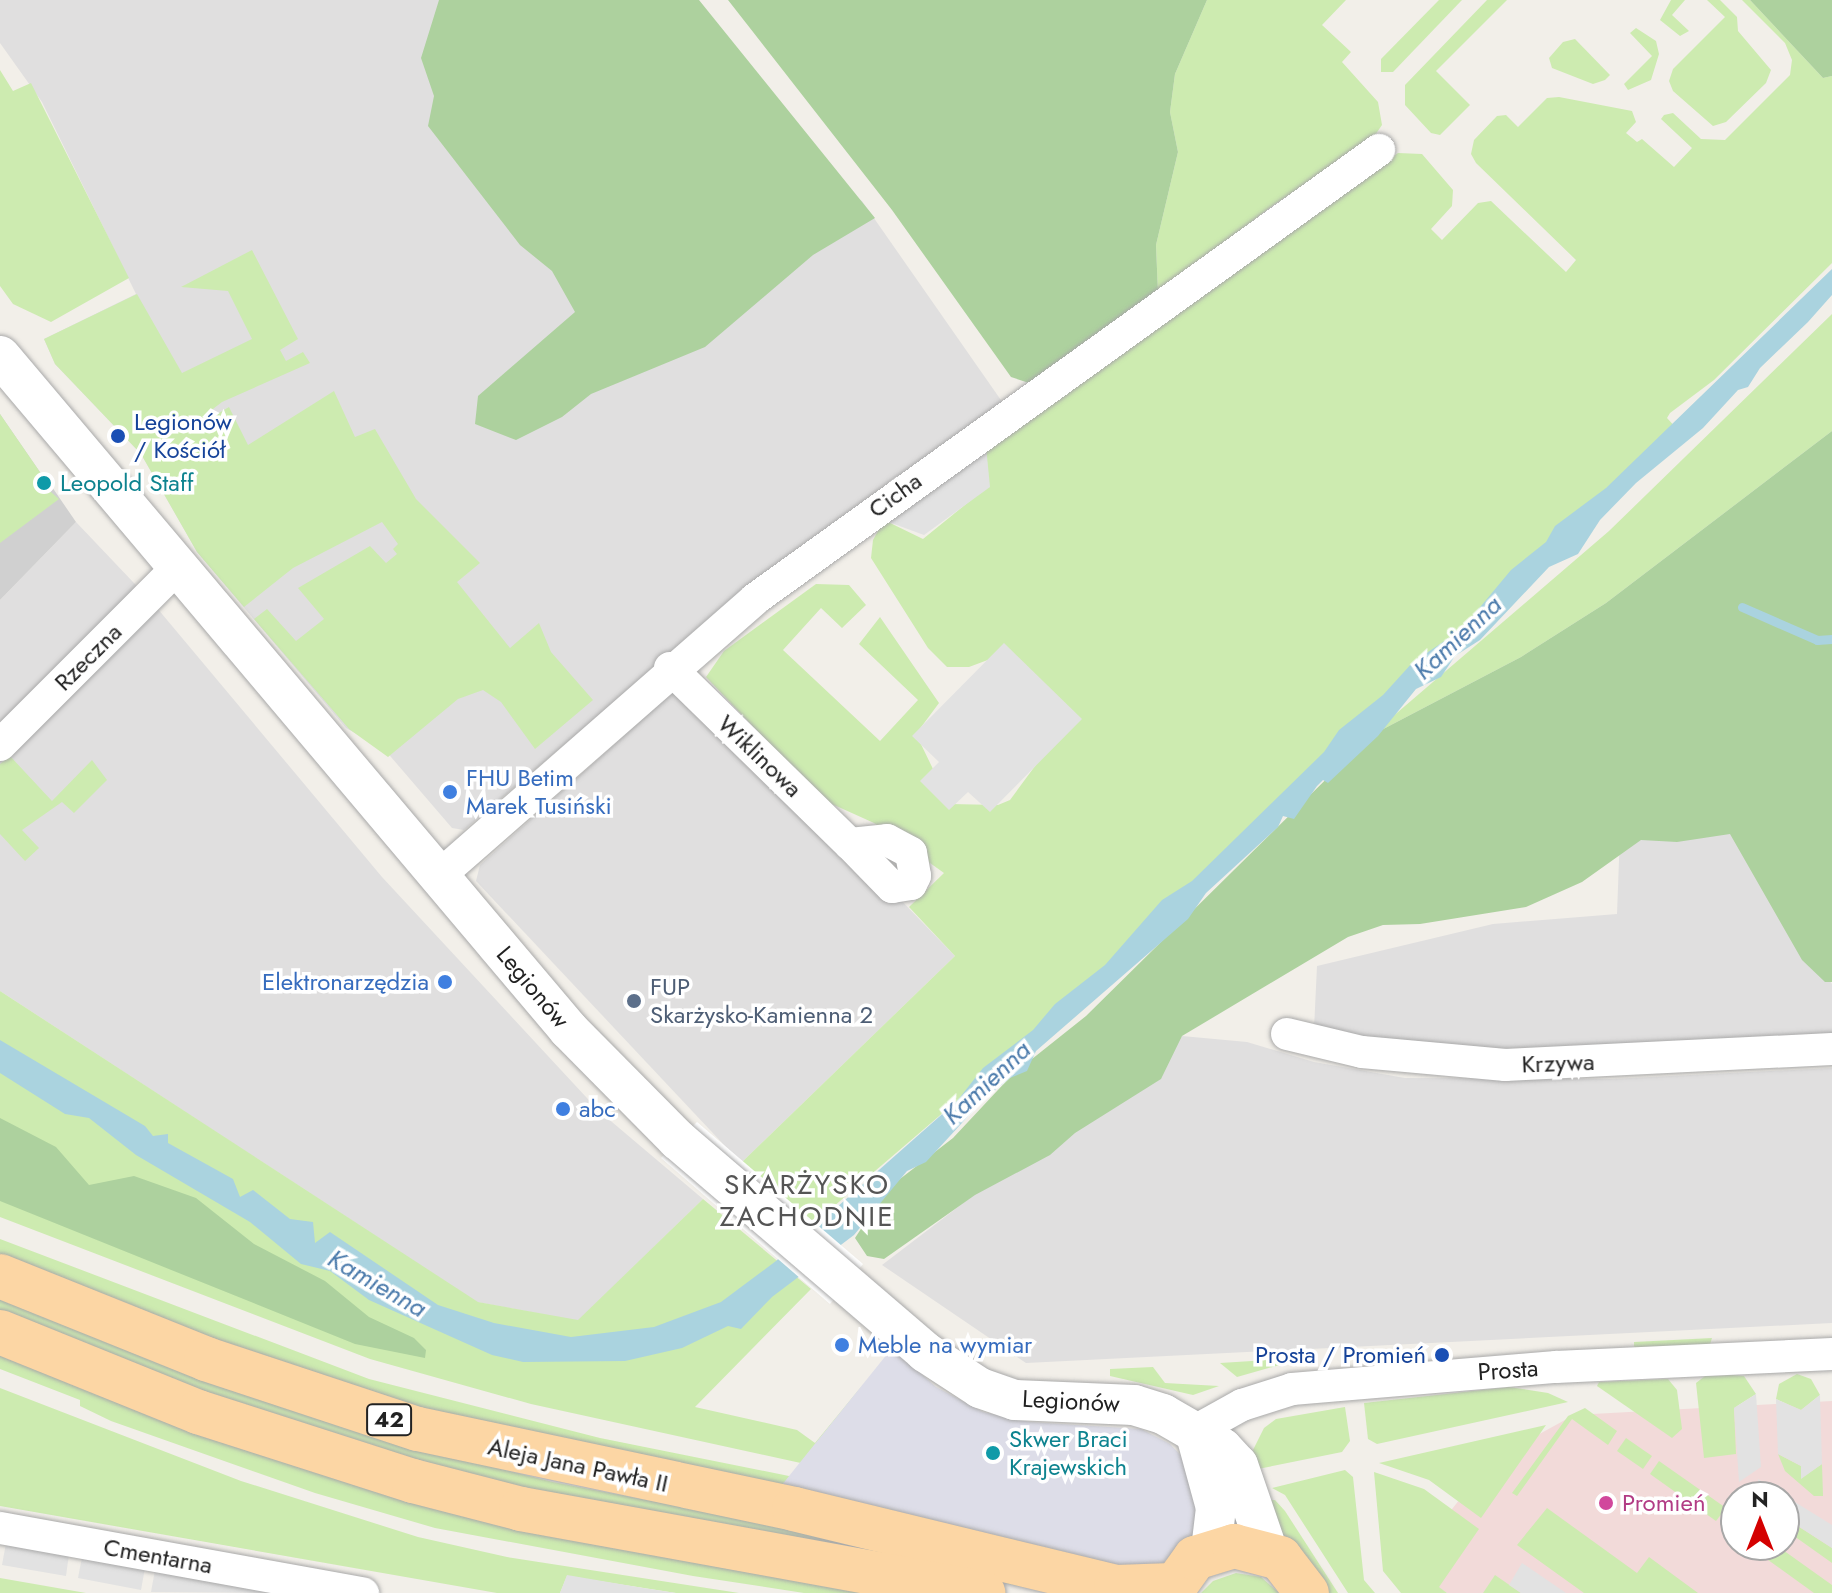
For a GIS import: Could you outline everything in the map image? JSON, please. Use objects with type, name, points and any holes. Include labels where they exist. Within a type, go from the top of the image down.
[{"type":"main road","name":"Aleja Jana Pawła II","points":[[0,1276],[206,1359],[418,1429],[794,1509],[1116,1587],[1172,1589]]},
{"type":"main road","name":"42","points":[[0,1332],[198,1412],[413,1481],[521,1509],[983,1593]]},
{"type":"main road","points":[[1172,1589],[1195,1558],[1211,1550],[1243,1546],[1268,1552],[1293,1570],[1307,1593]]},
{"type":"street","name":"Cicha","points":[[439,876],[670,668],[937,465],[1379,150]]},
{"type":"street","name":"Legionów","points":[[0,356],[176,569],[569,1030],[678,1140],[925,1352],[980,1388],[1015,1400],[1134,1405],[1195,1431],[1238,1465],[1268,1552]]},
{"type":"street","name":"Rzeczna","points":[[0,745],[176,569]]},
{"type":"street","name":"Wiklinowa","points":[[670,668],[850,844]]},
{"type":"street","name":"Krzywa","points":[[1287,1034],[1362,1052],[1505,1065],[1832,1049]]},
{"type":"street","name":"Prosta","points":[[1195,1431],[1242,1405],[1292,1389],[1541,1368],[1832,1354]]},
{"type":"street","points":[[1195,1431],[1216,1508],[1211,1550]]},
{"type":"street","name":"Cmentarna","points":[[0,1528],[363,1593]]},
{"type":"shaded area","points":[[0,0],[541,0],[862,201],[1003,403],[753,584],[464,830],[452,828],[385,750],[346,728],[197,552],[141,454],[55,364],[44,339],[136,294],[42,102],[0,43]]},
{"type":"shaded area","points":[[0,414],[42,475],[37,480],[45,492],[52,487],[76,522],[0,600]]},
{"type":"shaded area","points":[[986,446],[990,487],[924,535],[886,521]]},
{"type":"shaded area","points":[[76,522],[152,602],[382,877],[599,1111],[703,1199],[578,1321],[477,1302],[0,991],[0,600]]},
{"type":"shaded area","points":[[1004,643],[1082,719],[990,812],[968,792],[949,810],[920,781],[939,762],[912,736]]},
{"type":"shaded area","points":[[687,679],[955,956],[741,1163],[476,881],[480,865]]},
{"type":"shaded area","points":[[1729,819],[1832,984],[1832,1035],[1494,1053],[1423,1048],[1314,1029],[1317,966],[1493,924],[1617,914],[1620,833]]},
{"type":"shaded area","points":[[1182,1036],[1247,1042],[1314,1062],[1405,1078],[1612,1079],[1832,1068],[1832,1323],[1026,1363],[882,1265]]},
{"type":"shaded area","name":"Skwer Braci Krajewskich","points":[[892,1348],[936,1387],[983,1412],[1030,1422],[1141,1429],[1170,1444],[1193,1468],[1201,1486],[1193,1537],[1160,1565],[1133,1576],[777,1491]]},
{"type":"shaded area","points":[[1756,1394],[1761,1467],[1740,1481],[1739,1481],[1734,1408]]},
{"type":"shaded area","points":[[1820,1395],[1822,1464],[1801,1479],[1801,1466],[1778,1454],[1776,1399],[1801,1410]]},
{"type":"shaded area","points":[[1832,1401],[1832,1593],[1447,1593],[1407,1566],[1490,1461],[1574,1415]]},
{"type":"shaded area","points":[[1800,1505],[1832,1525],[1832,1548],[1800,1527]]},
{"type":"shaded area","points":[[6,1543],[69,1554],[66,1576],[2,1565]]},
{"type":"shaded area","points":[[82,1557],[145,1568],[141,1590],[78,1578]]},
{"type":"shaded area","points":[[1522,1563],[1566,1593],[1521,1593],[1509,1585]]},
{"type":"shaded area","points":[[155,1570],[287,1593],[151,1592]]},
{"type":"shaded area","points":[[567,1575],[643,1588],[676,1593],[560,1593]]},
{"type":"green space","points":[[439,0],[699,0],[875,218],[813,255],[705,347],[591,394],[562,417],[516,440],[475,424],[478,396],[575,312],[552,271],[520,245],[428,126],[434,96],[421,58]]},
{"type":"green space","points":[[728,0],[1207,0],[1175,74],[1170,112],[1178,152],[1156,245],[1158,293],[1029,383],[1011,377],[892,210]]},
{"type":"green space","points":[[1207,0],[1346,0],[1322,25],[1351,52],[1342,62],[1378,102],[1382,125],[1371,141],[1272,206],[1158,293],[1156,245],[1178,152],[1170,112],[1175,74]]},
{"type":"green space","points":[[1439,0],[1462,0],[1393,72],[1381,72],[1381,59]]},
{"type":"green space","points":[[1487,0],[1507,0],[1436,71],[1470,105],[1440,135],[1431,133],[1405,105],[1405,85]]},
{"type":"green space","points":[[1671,0],[1685,0],[1672,15],[1689,31],[1680,36],[1660,20]]},
{"type":"green space","points":[[1707,0],[1720,0],[1737,17],[1738,31],[1771,70],[1766,83],[1726,122],[1713,126],[1673,91],[1669,81],[1673,69],[1725,17]]},
{"type":"green space","points":[[1742,0],[1750,0],[1823,78],[1832,76],[1832,263],[1714,380],[1670,413],[1667,418],[1679,431],[1526,567],[1028,1040],[812,1225],[741,1163],[955,956],[909,907],[944,873],[874,823],[823,800],[706,677],[724,651],[816,584],[849,585],[866,605],[842,628],[821,608],[783,650],[880,741],[918,700],[859,644],[880,617],[939,703],[916,734],[950,804],[998,805],[1010,800],[1052,743],[993,658],[969,667],[947,667],[928,648],[871,558],[873,540],[884,520],[923,539],[987,487],[984,447],[1398,153],[1422,154],[1453,190],[1452,206],[1431,229],[1442,240],[1478,203],[1491,201],[1566,272],[1576,260],[1476,163],[1471,154],[1474,140],[1497,116],[1506,115],[1518,127],[1547,98],[1559,97],[1632,111],[1636,122],[1626,133],[1637,142],[1642,139],[1674,167],[1692,148],[1661,119],[1664,115],[1673,113],[1701,139],[1725,140],[1790,75],[1792,60],[1785,43]]},
{"type":"green space","points":[[1750,0],[1832,0],[1832,76],[1823,78]]},
{"type":"green space","points":[[1636,28],[1656,41],[1659,54],[1651,80],[1628,90],[1624,84],[1652,56],[1630,33]]},
{"type":"green space","points":[[1575,39],[1610,75],[1605,80],[1593,84],[1552,68],[1549,58],[1563,42]]},
{"type":"green space","points":[[0,70],[13,91],[31,83],[129,278],[51,322],[13,304],[0,286]]},
{"type":"green space","points":[[252,250],[298,339],[280,350],[286,361],[303,352],[310,363],[222,402],[209,412],[212,417],[229,407],[248,445],[334,391],[355,437],[375,429],[416,499],[480,563],[457,582],[510,648],[539,623],[551,652],[593,700],[535,749],[501,702],[483,690],[458,699],[388,757],[349,729],[254,619],[267,609],[296,641],[324,619],[298,588],[370,546],[386,563],[397,554],[393,549],[398,544],[382,522],[293,568],[244,607],[197,552],[141,454],[55,364],[44,339],[137,294],[182,373],[252,339],[228,291],[181,287]]},
{"type":"green space","points":[[1832,314],[1832,431],[1606,603],[1521,657],[1370,736],[1609,531]]},
{"type":"green space","points":[[0,414],[42,475],[37,480],[59,499],[0,543]]},
{"type":"green space","points":[[1832,431],[1832,982],[1825,982],[1802,960],[1730,834],[1677,842],[1641,840],[1582,882],[1526,907],[1420,924],[1383,925],[1348,937],[1182,1036],[1161,1079],[1075,1133],[1050,1155],[975,1195],[884,1259],[867,1256],[855,1238],[887,1189],[953,1138],[1012,1075],[1086,1016],[1370,736],[1521,657],[1606,603]]},
{"type":"green space","points":[[10,756],[52,801],[92,760],[107,780],[74,813],[62,802],[22,830],[39,848],[25,861],[0,834],[0,764]]},
{"type":"green space","points":[[0,991],[478,1302],[578,1320],[703,1199],[811,1289],[695,1407],[797,1430],[815,1443],[861,1387],[828,1469],[531,1404],[370,1359],[0,1217]]},
{"type":"green space","points":[[0,1118],[56,1147],[89,1185],[134,1176],[196,1198],[254,1244],[325,1281],[369,1317],[414,1338],[426,1350],[425,1358],[355,1344],[0,1201]]},
{"type":"green space","points":[[0,1239],[369,1379],[600,1438],[789,1476],[996,1530],[406,1405],[250,1354],[0,1255]]},
{"type":"green space","points":[[0,1296],[410,1446],[553,1482],[822,1534],[1055,1593],[531,1492],[258,1414],[0,1312]]},
{"type":"green space","points":[[1712,1338],[1709,1348],[1637,1352],[1634,1346],[1634,1342]]},
{"type":"green space","points":[[0,1352],[611,1547],[865,1593],[804,1593],[693,1576],[435,1528],[315,1493],[111,1421],[80,1406],[80,1400],[0,1369]]},
{"type":"green space","points":[[1283,1359],[1283,1364],[1237,1377],[1220,1363]]},
{"type":"green space","points":[[1153,1367],[1165,1383],[1219,1386],[1193,1395],[1110,1376],[1110,1369]]},
{"type":"green space","points":[[1797,1374],[1811,1379],[1820,1395],[1801,1410],[1776,1399],[1779,1384]]},
{"type":"green space","points":[[1705,1376],[1744,1376],[1756,1394],[1734,1408],[1736,1454],[1704,1458],[1696,1383]]},
{"type":"green space","points":[[1668,1379],[1677,1390],[1682,1429],[1672,1438],[1597,1386],[1599,1382]]},
{"type":"green space","points":[[1509,1387],[1548,1393],[1568,1402],[1377,1444],[1368,1439],[1364,1403]]},
{"type":"green space","points":[[0,1388],[241,1481],[418,1537],[507,1557],[739,1593],[676,1593],[567,1576],[560,1593],[497,1593],[0,1506]]},
{"type":"green space","points":[[1345,1407],[1350,1441],[1342,1452],[1258,1469],[1253,1450],[1264,1428],[1276,1419]]},
{"type":"green space","points":[[1585,1408],[1617,1431],[1608,1445],[1572,1419],[1517,1496],[1512,1493],[1568,1416]]},
{"type":"green space","points":[[1546,1425],[1481,1518],[1429,1480],[1379,1463]]},
{"type":"green space","points":[[1626,1438],[1652,1456],[1643,1469],[1617,1451]]},
{"type":"green space","points":[[1778,1454],[1801,1466],[1801,1478],[1822,1464],[1823,1496],[1814,1496],[1785,1471]]},
{"type":"green space","points":[[1659,1461],[1720,1504],[1720,1516],[1716,1521],[1650,1474]]},
{"type":"green space","points":[[1345,1470],[1353,1477],[1364,1580],[1375,1593],[1348,1593],[1285,1495],[1272,1488]]},
{"type":"green space","points":[[1374,1472],[1424,1489],[1479,1529],[1439,1587],[1447,1593],[1401,1593],[1383,1571]]},
{"type":"green space","points":[[1263,1500],[1275,1500],[1285,1511],[1338,1593],[1327,1593],[1271,1519]]},
{"type":"green space","points":[[1547,1508],[1637,1573],[1649,1557],[1698,1593],[1584,1593],[1517,1545]]},
{"type":"green space","points":[[1800,1527],[1832,1548],[1832,1563],[1800,1540]]},
{"type":"green space","points":[[1770,1561],[1798,1561],[1832,1585],[1832,1593],[1814,1593]]},
{"type":"green space","points":[[1236,1573],[1261,1577],[1279,1593],[1201,1593],[1213,1581]]},
{"type":"green space","points":[[1495,1575],[1521,1593],[1483,1593]]},
{"type":"green space","points":[[0,1578],[86,1593],[0,1593]]},
{"type":"water","name":"Kamienna","points":[[1832,269],[1832,295],[1808,322],[1760,368],[1748,387],[1738,390],[1703,428],[1636,483],[1600,520],[1578,554],[1549,567],[1480,640],[1455,656],[1441,677],[1416,689],[1378,736],[1328,783],[1323,780],[1317,786],[1294,819],[1283,816],[1278,827],[1206,893],[1188,919],[1036,1051],[1027,1071],[1010,1078],[985,1098],[926,1162],[907,1171],[854,1235],[772,1297],[741,1329],[728,1326],[682,1348],[625,1361],[523,1362],[492,1355],[369,1300],[330,1271],[301,1264],[250,1222],[136,1155],[89,1118],[65,1114],[0,1073],[0,1040],[145,1126],[153,1136],[168,1134],[168,1143],[233,1179],[240,1197],[253,1190],[290,1219],[313,1222],[315,1243],[330,1232],[438,1305],[494,1323],[571,1337],[654,1327],[721,1302],[776,1261],[957,1101],[983,1068],[1033,1030],[1055,1004],[1105,965],[1162,900],[1192,881],[1324,752],[1339,730],[1383,695],[1413,662],[1461,630],[1511,570],[1546,542],[1555,526],[1606,488]]},
{"type":"pier","points":[[697,1122],[863,1264],[830,1304],[661,1158]]},
{"type":"waterway","points":[[1742,607],[1817,640],[1832,639]]},
{"type":"place","name":"Legionów / Kościół","points":[[118,436]]},
{"type":"place","name":"Leopold Staff","points":[[44,483]]},
{"type":"place","name":"FHU Betim Marek Tusiński","points":[[450,792]]},
{"type":"place","name":"Elektronarzędzia","points":[[445,982]]},
{"type":"place","name":"FUP Skarżysko-Kamienna 2","points":[[634,1001]]},
{"type":"place","name":"abc","points":[[563,1109]]},
{"type":"place","name":"Meble na wymiar","points":[[842,1345]]},
{"type":"place","name":"Prosta / Promień","points":[[1442,1355]]},
{"type":"place","name":"Skwer Braci Krajewskich","points":[[993,1453]]},
{"type":"place","name":"Promień","points":[[1606,1503]]},
{"type":"district","name":"SKARŻYSKO ZACHODNIE","points":[[807,1201]]}]
